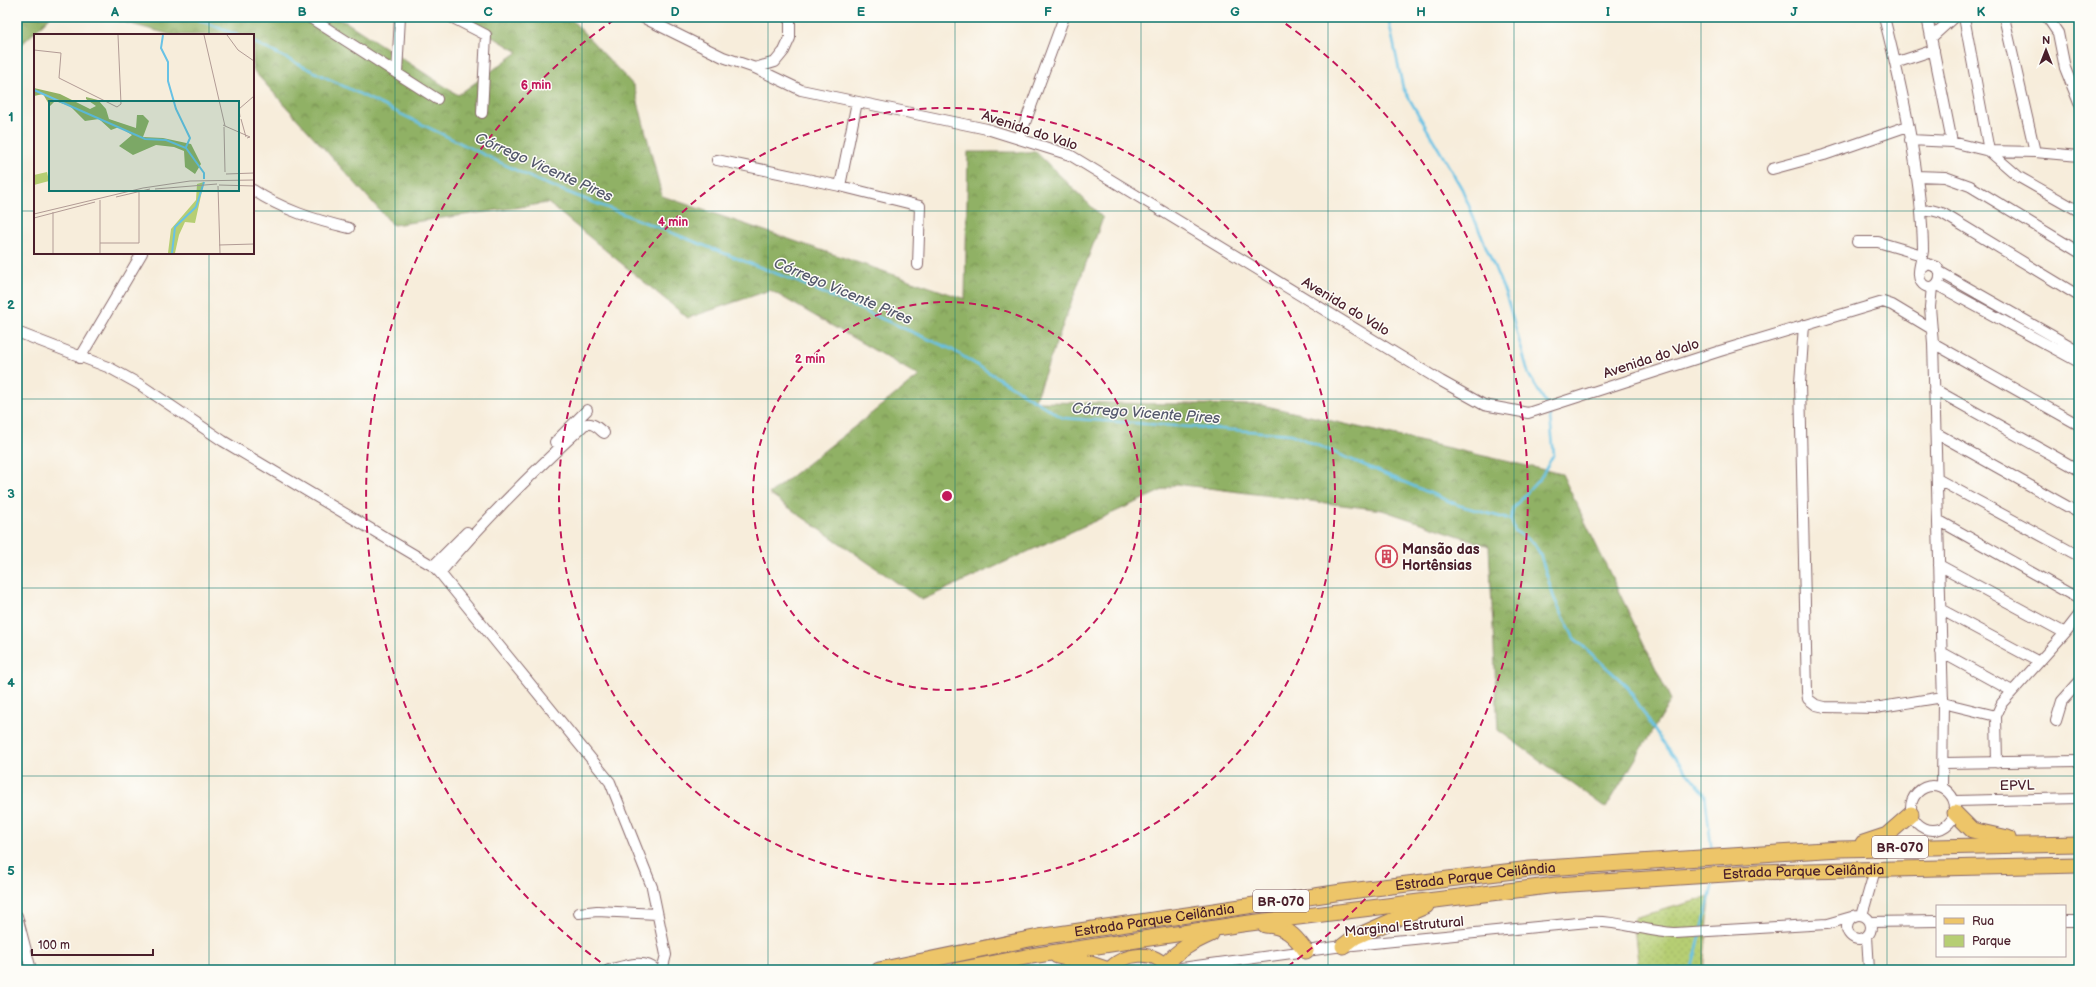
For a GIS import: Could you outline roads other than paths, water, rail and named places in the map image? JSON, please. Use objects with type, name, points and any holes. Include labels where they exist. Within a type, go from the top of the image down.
[{"type":"highway","points":[[1955,807],[1972,830],[1991,836],[2052,843]]},
{"type":"highway","points":[[1840,849],[1877,840],[1887,835],[1911,814]]},
{"type":"highway","name":"Estrada Parque Ceilândia","points":[[879,970],[1039,937],[1342,892],[1530,870],[1840,849],[2052,843],[2079,844]]},
{"type":"highway","name":"Estrada Parque Ceilândia","points":[[958,970],[1044,954],[1235,925],[1556,885],[1687,878],[1756,872],[2079,865]]},
{"type":"highway","points":[[1342,946],[1355,937],[1442,899]]},
{"type":"highway","points":[[1173,969],[1174,954],[1186,946],[1235,925],[1275,926],[1294,934],[1306,951]]},
{"type":"highway","points":[[1044,954],[1085,962],[1109,970]]},
{"type":"main road","points":[[1109,970],[1122,959],[1134,956],[1154,958],[1173,969]]},
{"type":"street","points":[[308,17],[437,99]]},
{"type":"street","points":[[397,73],[400,17]]},
{"type":"street","points":[[451,17],[486,35],[482,113]]},
{"type":"street","name":"Avenida do Valo","points":[[642,17],[722,57],[755,68],[801,90],[987,128],[1070,155],[1484,405],[1528,413],[1804,325],[1883,302],[1892,305],[1932,329]]},
{"type":"street","points":[[755,68],[774,62],[784,52],[790,38],[790,17]]},
{"type":"street","points":[[1019,139],[1064,17]]},
{"type":"street","points":[[1884,17],[1908,126],[1921,212],[1922,253],[1920,270],[1918,274],[1920,282],[1931,286],[2079,362]]},
{"type":"street","points":[[1927,17],[1952,142]]},
{"type":"street","points":[[1932,37],[1954,17]]},
{"type":"street","points":[[1964,17],[1989,151],[2019,177],[2079,211]]},
{"type":"street","points":[[2004,17],[2035,152]]},
{"type":"street","points":[[2047,17],[2058,33],[2065,68],[2079,103]]},
{"type":"street","points":[[1895,63],[1934,50]]},
{"type":"street","points":[[840,186],[857,102]]},
{"type":"street","points":[[1772,169],[1824,154],[1908,126]]},
{"type":"street","points":[[1910,140],[1952,142],[1989,151],[2035,152],[2079,156]]},
{"type":"street","points":[[717,160],[840,186],[920,206],[918,265]]},
{"type":"street","points":[[1916,176],[1945,177],[1970,186],[2079,252]]},
{"type":"street","points":[[254,191],[270,202],[310,219],[349,228]]},
{"type":"street","points":[[1921,212],[1931,210],[1942,213],[2079,296]]},
{"type":"street","points":[[1857,242],[1878,242],[1922,253],[1940,272],[2079,351]]},
{"type":"street","points":[[80,358],[141,254]]},
{"type":"street","points":[[1920,270],[1928,264],[1932,265]]},
{"type":"street","points":[[1931,286],[1941,279],[1940,272]]},
{"type":"street","points":[[1931,286],[1930,307],[1933,344],[1936,433],[1938,565],[1943,700],[1944,763],[1942,787]]},
{"type":"street","points":[[1804,325],[1800,383],[1808,699],[1816,705],[1825,707],[1876,708],[1943,700],[1996,716]]},
{"type":"street","points":[[17,332],[80,358],[110,368],[139,384],[223,441],[436,569],[610,782],[652,887],[666,955],[662,970]]},
{"type":"street","points":[[1933,344],[2079,425]]},
{"type":"street","points":[[1934,389],[2079,470]]},
{"type":"street","points":[[436,569],[587,410]]},
{"type":"street","points":[[436,569],[542,463],[584,425],[588,423],[594,425],[604,433]]},
{"type":"street","points":[[1936,433],[2079,513]]},
{"type":"street","points":[[1937,479],[2079,556]]},
{"type":"street","points":[[1938,520],[2079,599]]},
{"type":"street","points":[[1938,565],[2065,634]]},
{"type":"street","points":[[1940,609],[2039,662]]},
{"type":"street","points":[[1996,763],[1996,716],[2002,703],[2065,634],[2079,615]]},
{"type":"street","points":[[1941,652],[2012,691]]},
{"type":"street","points":[[2056,721],[2062,701],[2079,682]]},
{"type":"street","points":[[1944,763],[2079,761]]},
{"type":"street","points":[[1935,785],[1948,790],[1955,807],[1948,826],[1934,831],[1920,826],[1911,814],[1912,800],[1921,788],[1935,785]]},
{"type":"street","name":"EPVL","points":[[1955,807],[2079,798]]},
{"type":"street","points":[[1869,966],[1853,937],[1848,931],[1848,923],[1858,915],[1875,870]]},
{"type":"street","points":[[579,913],[597,911],[657,914]]},
{"type":"street","points":[[1858,915],[1870,922],[1936,921]]},
{"type":"street","name":"Marginal Estrutural","points":[[1173,969],[1342,946],[1604,921],[1643,929],[1676,933],[1827,924],[1858,915]]},
{"type":"street","points":[[17,916],[31,970]]},
{"type":"street","points":[[2066,921],[2079,921]]},
{"type":"street","points":[[1869,966],[1866,936],[1871,930],[1870,922]]},
{"type":"street","points":[[1827,924],[1853,937],[1866,936]]},
{"type":"street","points":[[609,970],[637,964],[651,965],[656,970]]},
{"type":"waterway","name":"Córrego Vicente Pires","points":[[192,17],[234,34]]},
{"type":"waterway","points":[[1388,17],[1403,88],[1462,189],[1506,295],[1529,375],[1547,405]]},
{"type":"waterway","name":"Córrego Vicente Pires","points":[[254,42],[536,180],[798,282],[951,349],[1063,418],[1291,434],[1458,505],[1511,520]]},
{"type":"waterway","name":"Córrego Vicente Pires","points":[[1549,409],[1554,454],[1541,477],[1513,508],[1511,520],[1515,531],[1534,543],[1540,554],[1554,598],[1574,638],[1627,686],[1660,739],[1705,794],[1712,853]]},
{"type":"waterway","name":"Córrego Vicente Pires","points":[[1702,929],[1714,879]]},
{"type":"waterway","name":"Córrego Vicente Pires","points":[[1691,970],[1701,934]]},
{"type":"place","name":"Mansão das Hortênsias","points":[[1387,557]]}]
